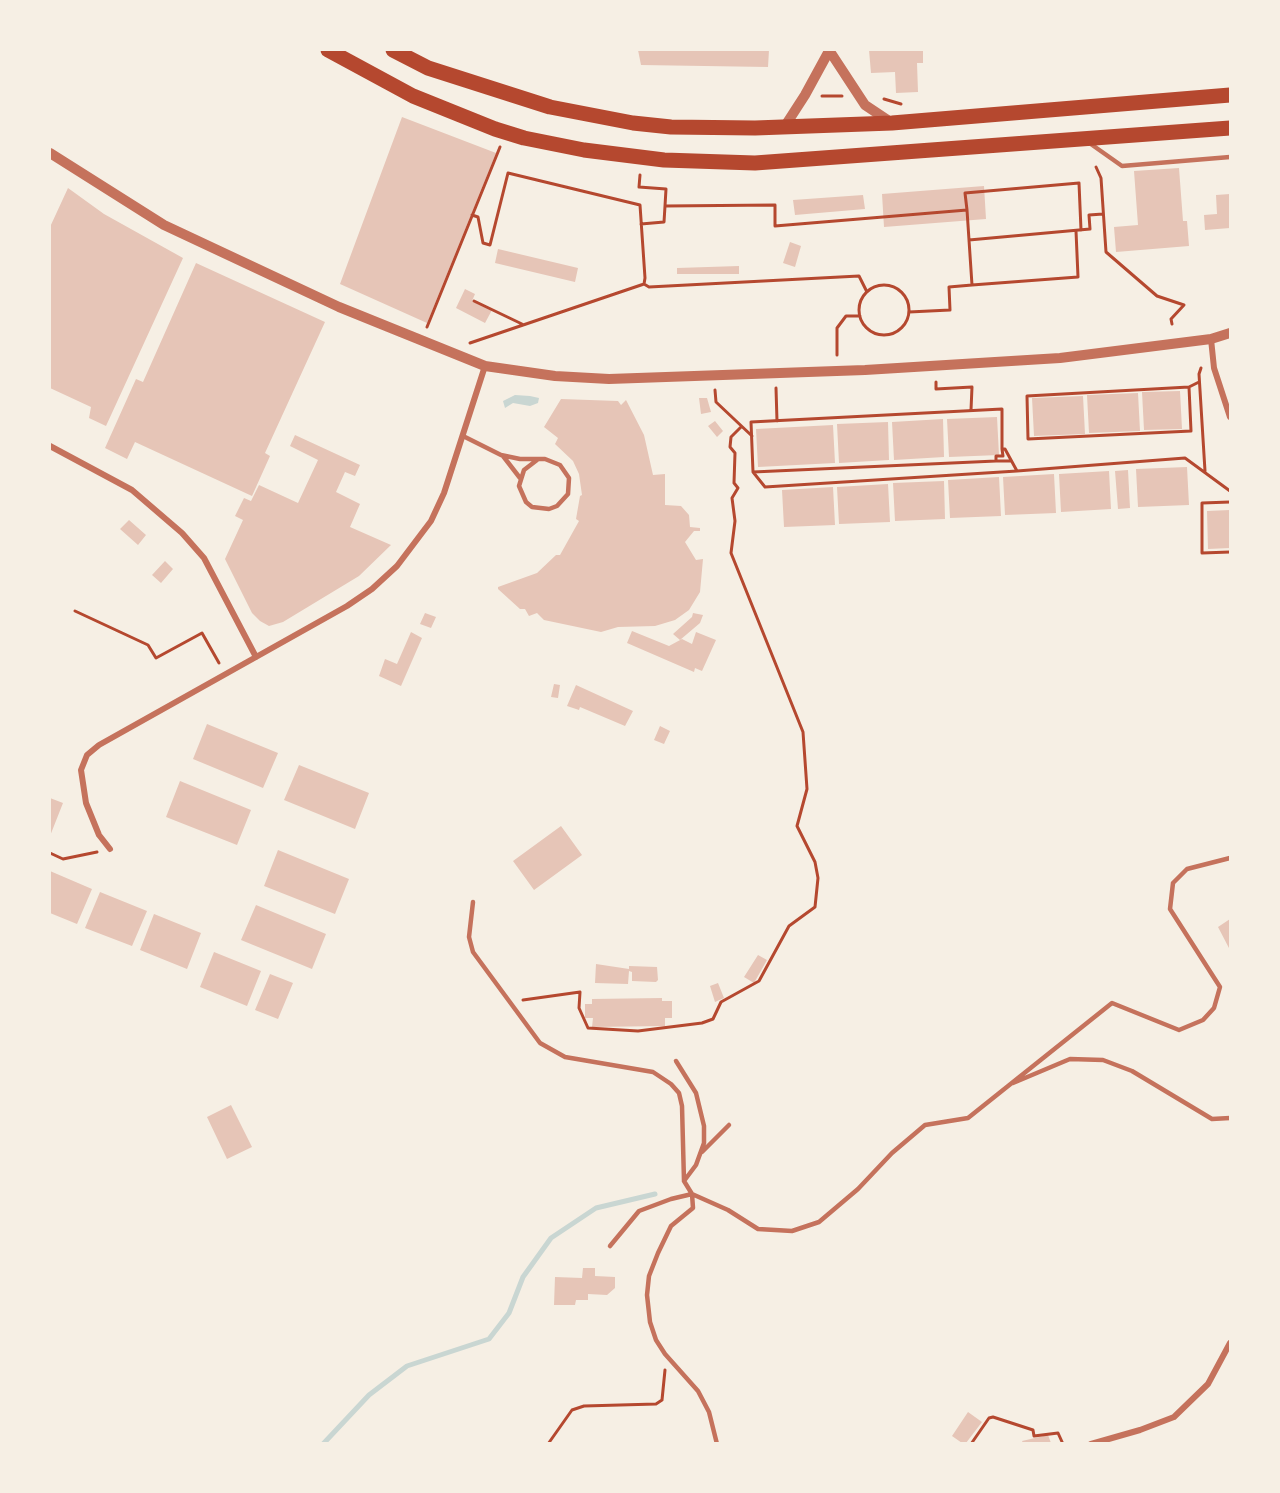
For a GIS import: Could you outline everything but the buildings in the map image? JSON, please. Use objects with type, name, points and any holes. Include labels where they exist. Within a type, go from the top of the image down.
[{"type":"main road","points":[[328,50],[413,96],[495,129],[524,138],[625,156],[755,163],[1230,128]]},
{"type":"main road","points":[[393,50],[428,68],[550,107],[604,118],[670,127],[892,123],[1230,95]]},
{"type":"street","points":[[785,126],[806,95],[829,50]]},
{"type":"street","points":[[829,50],[865,105],[892,123]]},
{"type":"street","points":[[50,153],[164,225],[339,307],[486,366],[555,376],[609,379],[830,371],[1060,358],[1211,339],[1230,333]]},
{"type":"street","points":[[1211,339],[1214,368],[1230,417]]},
{"type":"street","points":[[110,849],[99,835],[86,803],[81,770],[87,755],[99,745],[347,606],[372,589],[397,566],[415,546],[431,521],[444,493],[486,366]]},
{"type":"street","points":[[50,446],[132,490],[182,533],[204,558],[256,657]]},
{"type":"street","points":[[1091,1443],[1140,1430],[1174,1417],[1208,1384],[1230,1343]]},
{"type":"lane","points":[[1083,140],[1122,166],[1230,157]]},
{"type":"lane","points":[[463,436],[501,454],[553,461],[566,471],[569,486],[563,501],[549,509],[532,507],[521,494],[520,478],[501,454]]},
{"type":"lane","points":[[520,478],[530,464],[537,460]]},
{"type":"lane","points":[[610,1246],[639,1211],[670,1199],[692,1194],[728,1210],[758,1229],[792,1231],[819,1222],[858,1190],[892,1153],[925,1125],[968,1118],[1112,1003],[1179,1030],[1203,1020],[1214,1008],[1220,987],[1170,909],[1173,883],[1187,869],[1230,858]]},
{"type":"lane","points":[[473,902],[469,937],[473,952],[540,1043],[565,1057],[653,1072],[671,1084],[678,1093],[682,1106],[684,1182],[692,1194],[693,1208],[671,1226],[649,1276],[647,1295],[650,1322],[664,1354],[698,1391],[709,1412],[717,1443]]},
{"type":"lane","points":[[1005,1087],[1070,1059],[1102,1060],[1132,1071],[1212,1119],[1230,1119]]},
{"type":"lane","points":[[676,1061],[696,1093],[704,1126],[704,1143],[696,1165],[684,1182]]},
{"type":"lane","points":[[700,1154],[729,1125]]},
{"type":"path","points":[[806,95],[879,97],[908,104]]},
{"type":"path","points":[[427,328],[501,145]]},
{"type":"path","points":[[1096,167],[1101,178],[1106,252],[1157,296],[1184,305],[1171,319],[1172,324]]},
{"type":"path","points":[[472,215],[478,217],[483,243],[490,244],[508,173],[639,205],[644,284]]},
{"type":"path","points":[[640,175],[639,187],[666,189],[664,222],[641,224]]},
{"type":"path","points":[[972,285],[965,194],[1079,183],[1082,230]]},
{"type":"path","points":[[665,206],[775,205],[775,226],[967,210]]},
{"type":"path","points":[[969,240],[1090,230],[1089,215],[1103,214]]},
{"type":"path","points":[[909,312],[950,310],[949,287],[1078,277],[1076,231]]},
{"type":"path","points":[[470,344],[522,324],[644,284],[649,287],[859,276],[867,292]]},
{"type":"path","points":[[879,285],[896,288],[908,301],[909,312],[900,329],[886,335],[871,331],[860,316],[861,302],[867,292],[879,285]]},
{"type":"path","points":[[474,301],[522,324]]},
{"type":"path","points":[[837,355],[837,328],[846,316],[860,316]]},
{"type":"path","points":[[1205,471],[1199,374],[1211,339]]},
{"type":"path","points":[[936,382],[936,389],[972,387],[971,410]]},
{"type":"path","points":[[1189,387],[1191,431],[1028,439],[1027,396],[1189,387],[1199,382]]},
{"type":"path","points":[[776,388],[777,421]]},
{"type":"path","points":[[715,390],[716,402],[752,436]]},
{"type":"path","points":[[996,461],[996,456],[1003,456],[1002,409],[751,422],[753,472],[765,486],[1185,458],[1230,491]]},
{"type":"path","points":[[511,1002],[580,992],[579,1008],[588,1028],[638,1031],[702,1023],[713,1019],[721,1002],[759,981],[789,926],[815,907],[818,878],[815,862],[797,826],[807,789],[803,732],[731,553],[735,520],[732,498],[738,488],[734,483],[735,453],[730,447],[731,437],[741,427]]},
{"type":"path","points":[[1002,449],[1005,449],[1017,471]]},
{"type":"path","points":[[753,472],[1011,461]]},
{"type":"path","points":[[1230,502],[1202,503],[1202,553],[1230,552]]},
{"type":"path","points":[[75,611],[145,644],[156,658],[202,633],[219,663]]},
{"type":"path","points":[[50,853],[63,859],[87,856],[110,849]]},
{"type":"path","points":[[548,1443],[572,1410],[584,1406],[656,1404],[662,1400],[665,1391],[664,1354]]},
{"type":"path","points":[[971,1443],[989,1418],[993,1417],[1033,1430],[1034,1436],[1058,1432],[1063,1443]]},
{"type":"shaded area","points":[[515,395],[539,398],[538,403],[530,406],[513,403],[505,408],[503,401]]},
{"type":"waterway","points":[[323,1444],[369,1395],[407,1366],[489,1339],[509,1313],[523,1277],[551,1238],[596,1208],[655,1194]]}]
